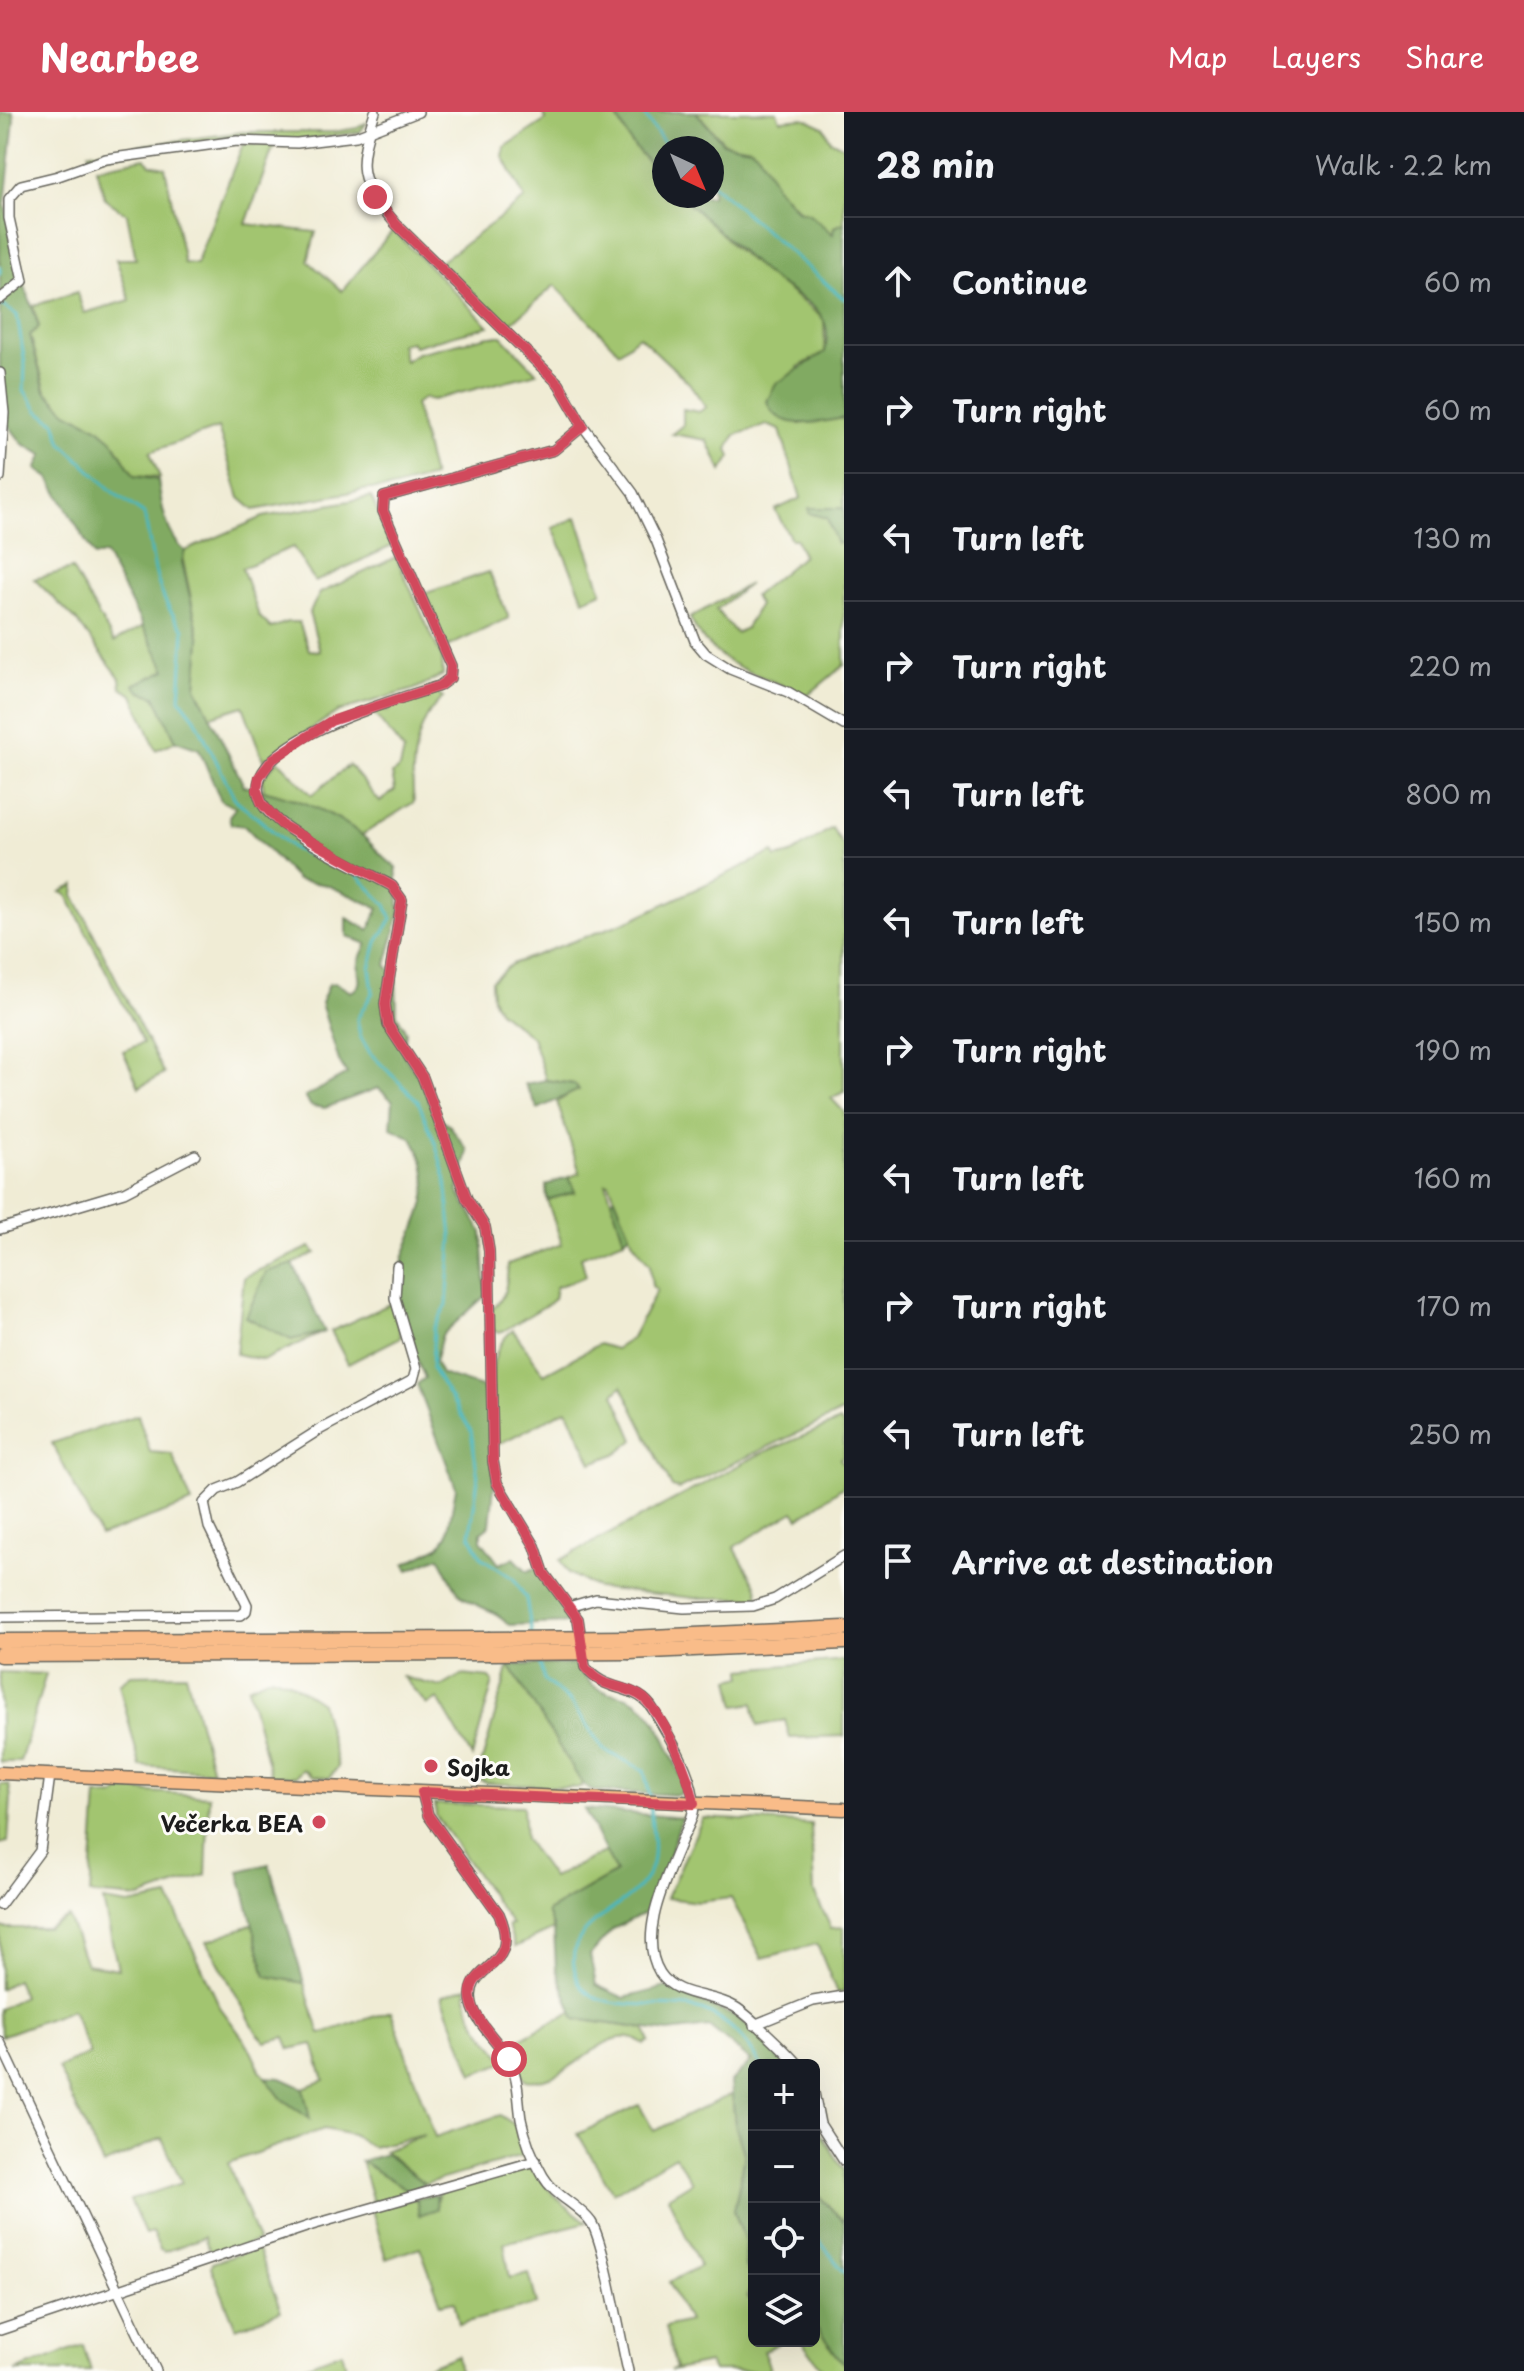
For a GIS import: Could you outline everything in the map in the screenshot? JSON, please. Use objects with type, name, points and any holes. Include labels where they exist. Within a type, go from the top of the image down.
[{"type":"highway","points":[[630,1645],[844,1628]]},
{"type":"highway","points":[[0,1641],[488,1646]]},
{"type":"highway","points":[[0,1655],[844,1642]]},
{"type":"main road","points":[[0,1773],[844,1809]]},
{"type":"street","points":[[375,112],[366,135],[362,170],[383,209],[559,384],[583,426],[633,493],[700,648],[722,665],[788,692],[844,725]]},
{"type":"street","points":[[5,296],[23,281],[9,218],[9,199],[21,185],[106,159],[237,141],[297,143],[366,135],[418,112]]},
{"type":"street","points":[[0,373],[4,413],[0,477]]},
{"type":"street","points":[[583,426],[554,450],[384,497],[383,511],[451,666],[450,678],[439,686],[331,721],[273,759],[259,777],[257,790],[262,804],[282,825],[392,886],[402,900],[385,1004],[388,1025],[423,1078],[467,1199],[485,1227],[489,1251],[493,1461],[497,1483],[535,1546],[550,1582],[572,1606],[582,1633],[585,1667],[602,1684],[641,1696],[653,1709],[690,1780],[694,1804],[662,1889],[652,1954],[661,1976],[669,1984],[735,2007],[791,2059]]},
{"type":"street","points":[[0,1229],[124,1192],[195,1155]]},
{"type":"street","points":[[0,1617],[241,1615],[246,1611],[247,1605],[209,1527],[204,1503],[217,1490],[413,1380],[416,1369],[395,1298],[397,1266]]},
{"type":"street","points":[[572,1606],[596,1599],[684,1608],[753,1606],[775,1599],[844,1556]]},
{"type":"street","points":[[0,1905],[40,1851],[50,1775]]},
{"type":"street","points":[[422,1792],[428,1815],[499,1914],[506,1929],[508,1940],[504,1949],[475,1980],[472,2001],[479,2018],[514,2069],[522,2121],[536,2161],[554,2192],[593,2227],[628,2371]]},
{"type":"street","points":[[754,2025],[813,2001],[844,1996]]},
{"type":"street","points":[[0,2042],[156,2371]]},
{"type":"street","points":[[820,2124],[844,2161]]},
{"type":"street","points":[[0,2330],[327,2220],[536,2161]]},
{"type":"green space","points":[[0,112],[13,112],[5,205],[17,263],[39,327],[30,335],[45,391],[67,412],[97,427],[112,440],[134,476],[158,480],[169,528],[185,551],[182,562],[200,640],[196,687],[244,786],[291,798],[323,811],[352,827],[396,867],[400,912],[386,965],[396,976],[397,1014],[406,1032],[403,1054],[420,1079],[433,1112],[451,1127],[468,1151],[458,1191],[482,1232],[486,1295],[442,1335],[435,1362],[441,1374],[481,1387],[488,1395],[494,1486],[490,1525],[481,1532],[481,1540],[499,1564],[514,1558],[527,1571],[539,1567],[546,1583],[565,1609],[569,1623],[509,1625],[498,1615],[461,1595],[439,1557],[409,1570],[405,1564],[440,1546],[447,1536],[456,1488],[417,1384],[425,1378],[399,1306],[398,1282],[402,1263],[425,1196],[426,1179],[422,1160],[412,1138],[391,1128],[393,1101],[378,1088],[325,1108],[311,1106],[305,1097],[347,1074],[339,1061],[321,1003],[329,984],[336,983],[351,992],[358,986],[359,963],[367,944],[347,936],[347,918],[369,930],[379,908],[327,885],[297,880],[245,826],[231,824],[229,816],[236,807],[221,801],[199,749],[176,741],[155,696],[141,692],[134,685],[166,670],[105,554],[94,556],[49,478],[36,469],[43,455],[23,444],[9,426],[0,426]]},
{"type":"green space","points":[[542,112],[614,112],[632,144],[652,166],[652,208],[694,208],[713,223],[732,246],[824,319],[825,352],[798,367],[799,424],[844,418],[844,508],[810,508],[810,513],[827,518],[837,544],[844,542],[844,665],[807,696],[725,659],[700,635],[690,618],[749,584],[716,610],[736,633],[746,628],[759,605],[754,596],[803,556],[796,539],[791,539],[775,510],[801,498],[780,430],[767,425],[735,435],[728,449],[731,457],[722,471],[707,440],[672,434],[683,425],[683,409],[699,412],[706,407],[689,383],[639,336],[619,352],[555,285],[507,327],[440,262],[525,199],[503,156],[505,147],[546,120]]},
{"type":"green space","points":[[614,112],[696,112],[717,136],[652,136],[652,166],[632,144]]},
{"type":"green space","points":[[696,112],[777,112],[780,120],[804,118],[824,127],[830,140],[844,147],[844,223],[834,227],[834,235],[806,216],[774,185],[751,148],[727,146],[724,136],[718,136]]},
{"type":"green space","points":[[367,122],[360,132],[303,140],[236,136],[184,147],[90,157],[89,152],[244,132],[333,132],[357,128]]},
{"type":"green space","points":[[724,143],[751,148],[759,154],[777,188],[798,211],[808,213],[833,234],[834,227],[844,223],[844,418],[800,423],[779,418],[772,411],[767,401],[776,384],[825,352],[827,338],[824,320],[811,305],[767,275],[693,208],[724,208]]},
{"type":"green space","points":[[243,144],[274,145],[246,224],[316,232],[308,261],[342,291],[393,230],[489,326],[414,346],[411,342],[401,344],[405,361],[417,353],[489,336],[502,336],[537,373],[433,400],[424,398],[415,404],[433,477],[388,489],[369,489],[254,510],[240,498],[218,428],[150,452],[160,478],[134,476],[112,440],[97,427],[67,412],[46,391],[30,335],[39,326],[33,306],[77,292],[84,313],[130,300],[116,259],[136,259],[127,214],[105,199],[96,168],[144,158],[150,164],[165,167],[184,263],[196,264]]},
{"type":"green space","points":[[371,497],[392,546],[315,582],[293,547],[242,568],[259,616],[271,628],[299,622],[309,650],[320,651],[309,613],[320,593],[396,557],[442,658],[443,675],[415,689],[339,711],[263,760],[243,706],[208,717],[196,687],[200,640],[182,556],[185,551],[263,517]]},
{"type":"green space","points":[[809,508],[844,508],[844,542],[837,544],[827,518],[809,513]]},
{"type":"green space","points":[[577,517],[602,592],[584,600],[553,528]]},
{"type":"green space","points":[[72,569],[114,642],[143,626],[167,671],[135,684],[141,692],[155,696],[176,741],[156,750],[133,695],[121,688],[120,678],[76,620],[34,579]]},
{"type":"green space","points":[[489,572],[509,618],[447,647],[423,594]]},
{"type":"green space","points":[[434,691],[443,698],[426,719],[416,746],[414,802],[362,835],[325,813],[264,790],[262,779],[278,760],[312,795],[349,765],[380,802],[395,790],[392,774],[400,768],[404,751],[372,711],[388,711],[386,706]]},
{"type":"green space","points":[[832,828],[844,847],[844,1092],[831,1098],[844,1112],[844,1411],[679,1489],[672,1487],[622,1386],[614,1394],[634,1440],[618,1453],[592,1463],[567,1409],[497,1445],[492,1399],[493,1368],[496,1353],[513,1330],[544,1374],[599,1344],[615,1349],[631,1339],[657,1290],[652,1286],[650,1265],[633,1242],[609,1183],[606,1183],[624,1240],[581,1257],[586,1276],[556,1287],[554,1299],[548,1304],[500,1333],[491,1330],[492,1309],[503,1294],[508,1264],[562,1244],[547,1200],[575,1192],[569,1177],[580,1173],[557,1102],[578,1089],[574,1084],[546,1080],[532,1037],[499,1011],[492,998],[491,981],[512,964],[633,919],[773,852],[776,858],[791,854]]},
{"type":"green space","points":[[75,885],[74,895],[164,1074],[139,1087],[123,1051],[143,1043],[67,895],[61,892]]},
{"type":"green space","points":[[546,1080],[574,1084],[579,1090],[538,1109],[525,1084]]},
{"type":"green space","points":[[569,1177],[575,1192],[547,1200],[546,1185]]},
{"type":"green space","points":[[615,1197],[630,1234],[624,1240],[611,1199]]},
{"type":"green space","points":[[310,1247],[316,1253],[293,1264],[291,1340],[324,1332],[264,1360],[236,1354],[244,1277]]},
{"type":"green space","points":[[293,1264],[325,1332],[291,1340],[246,1317],[266,1272]]},
{"type":"green space","points":[[392,1303],[401,1337],[348,1364],[331,1331]]},
{"type":"green space","points":[[138,1415],[150,1452],[172,1454],[192,1503],[100,1536],[52,1443]]},
{"type":"green space","points":[[840,1421],[844,1426],[844,1456],[840,1459],[844,1464],[844,1486],[799,1518],[794,1511],[734,1547],[757,1587],[759,1596],[755,1598],[695,1598],[597,1588],[568,1573],[560,1560],[760,1454]]},
{"type":"green space","points":[[844,1660],[844,1736],[790,1738],[785,1720],[758,1726],[753,1703],[736,1706],[730,1679],[743,1676],[743,1669]]},
{"type":"green space","points":[[577,1664],[592,1685],[634,1700],[650,1714],[683,1780],[684,1789],[679,1795],[593,1791],[583,1785],[509,1665]]},
{"type":"green space","points":[[509,1665],[583,1782],[580,1788],[486,1783],[477,1779]]},
{"type":"green space","points":[[0,1672],[46,1674],[20,1762],[0,1762]]},
{"type":"green space","points":[[186,1674],[212,1771],[140,1766],[119,1684],[131,1675]]},
{"type":"green space","points":[[462,1675],[490,1678],[493,1682],[472,1757],[438,1699],[427,1705],[403,1677],[441,1687]]},
{"type":"green space","points":[[271,1676],[291,1683],[321,1703],[338,1767],[329,1778],[313,1777],[303,1769],[296,1776],[271,1777],[248,1687]]},
{"type":"green space","points":[[0,1784],[9,1785],[11,1798],[8,1842],[0,1844]]},
{"type":"green space","points":[[120,1790],[209,1796],[206,1875],[140,1898],[90,1894],[97,1796],[117,1795]]},
{"type":"green space","points":[[435,1804],[523,1806],[525,1839],[552,1878],[606,1851],[616,1872],[547,1912],[554,1929],[515,1947],[508,1926],[512,1925],[436,1816]]},
{"type":"green space","points":[[584,1809],[682,1818],[650,1910],[613,1929],[590,1955],[596,1985],[624,1998],[666,1987],[736,2017],[765,2038],[785,2059],[749,2059],[710,2027],[668,2032],[575,2019],[556,1969],[554,1929],[547,1912],[616,1872]]},
{"type":"green space","points":[[703,1818],[811,1824],[814,1892],[831,1928],[844,1927],[844,1992],[837,1993],[817,1944],[762,1958],[731,1898],[698,1902],[666,1898]]},
{"type":"green space","points":[[269,1864],[304,1983],[266,1976],[239,1871]]},
{"type":"green space","points":[[169,1897],[220,2007],[282,2099],[309,2117],[303,2088],[324,2080],[313,2044],[290,2049],[285,2037],[266,2042],[257,2033],[207,1941],[253,1924],[266,1976],[304,1983],[320,2034],[391,2011],[435,2137],[500,2115],[518,2127],[526,2155],[425,2184],[384,2151],[424,2135],[372,2147],[352,2135],[324,2129],[228,2163],[258,2241],[212,2256],[204,2237],[165,2252],[160,2250],[152,2232],[145,2234],[130,2200],[182,2183],[162,2138],[103,2165],[58,2068],[90,2054],[72,2010],[1,2036],[0,2009],[23,1996],[16,1980],[0,1989],[0,1928],[47,1928],[68,1917],[86,1964],[118,1969],[103,1901],[128,1905]]},
{"type":"green space","points":[[467,1987],[473,2017],[506,2062],[473,2074],[442,1996]]},
{"type":"green space","points":[[572,2012],[575,2019],[645,2029],[649,2041],[644,2044],[629,2038],[615,2039],[558,2074],[542,2080],[525,2080],[506,2046]]},
{"type":"green space","points":[[748,2064],[748,2272],[745,2267],[746,2244],[734,2211],[745,2156],[735,2124],[731,2082]]},
{"type":"green space","points":[[265,2077],[281,2078],[303,2088],[310,2119],[282,2099]]},
{"type":"green space","points":[[732,2094],[735,2124],[745,2156],[734,2211],[746,2244],[748,2347],[771,2347],[763,2351],[770,2369],[766,2371],[713,2371],[709,2363],[670,2371],[676,2369],[665,2327],[688,2321],[669,2282],[700,2266],[668,2197],[692,2182],[675,2156],[613,2193],[578,2134],[639,2105],[654,2131]]},
{"type":"green space","points":[[820,2131],[844,2170],[844,2222],[820,2197]]},
{"type":"green space","points":[[386,2154],[425,2184],[410,2191],[361,2161]]},
{"type":"green space","points":[[361,2161],[410,2191],[373,2202]]},
{"type":"green space","points":[[525,2168],[535,2170],[555,2197],[587,2222],[504,2243],[510,2278],[529,2273],[537,2304],[459,2324],[454,2301],[441,2304],[420,2247],[386,2259],[372,2210],[416,2198],[420,2215],[436,2202],[439,2192]]},
{"type":"green space","points":[[436,2195],[437,2209],[419,2215],[416,2198]]},
{"type":"green space","points":[[820,2197],[844,2222],[844,2364],[820,2333]]},
{"type":"green space","points":[[257,2248],[281,2311],[236,2328],[212,2263]]},
{"type":"green space","points":[[820,2333],[844,2364],[844,2371],[824,2371],[806,2347],[820,2347]]},
{"type":"green space","points":[[83,2345],[91,2371],[15,2371]]},
{"type":"green space","points":[[342,2352],[347,2371],[292,2371]]},
{"type":"green space","points":[[458,2355],[459,2371],[417,2371]]},
{"type":"waterway","points":[[642,112],[659,136]]},
{"type":"waterway","points":[[724,194],[844,299]]},
{"type":"waterway","points":[[0,267],[0,273]]},
{"type":"waterway","points":[[0,304],[17,315],[25,364],[24,390],[38,411],[55,422],[62,443],[114,493],[144,514],[160,589],[184,629],[180,699],[195,718],[235,799],[294,849],[354,872],[386,905],[392,919],[377,942],[370,968],[373,992],[357,1019],[360,1036],[370,1053],[418,1101],[436,1145],[446,1181],[452,1237],[447,1305],[434,1328],[432,1368],[471,1431],[478,1478],[470,1535],[482,1558],[513,1578],[526,1598],[532,1635]]},
{"type":"waterway","points":[[538,1658],[544,1680],[571,1702],[604,1750],[644,1770],[650,1797]]},
{"type":"waterway","points":[[650,1804],[654,1847],[649,1872],[627,1898],[585,1931],[576,1945],[573,1960],[578,1980],[586,1991],[599,1999],[704,2011],[737,2033],[757,2059]]},
{"type":"waterway","points":[[820,2242],[844,2272]]},
{"type":"place","name":"Sojka","points":[[431,1766]]},
{"type":"place","name":"Večerka BEA","points":[[319,1822]]},
{"type":"route","points":[[375,197],[396,224],[559,384],[583,426],[554,450],[384,497],[381,503],[383,511],[451,666],[450,678],[439,686],[331,721],[273,759],[259,777],[257,790],[262,804],[282,825],[392,886],[402,900],[403,910],[390,964],[385,1004],[388,1025],[423,1078],[467,1199],[485,1227],[489,1251],[493,1461],[497,1483],[535,1546],[544,1573],[572,1606],[582,1633],[585,1667],[602,1684],[641,1696],[653,1709],[690,1780],[694,1804],[422,1792],[428,1815],[499,1914],[506,1929],[508,1940],[504,1949],[475,1980],[471,1990],[474,2009],[509,2059]]}]
